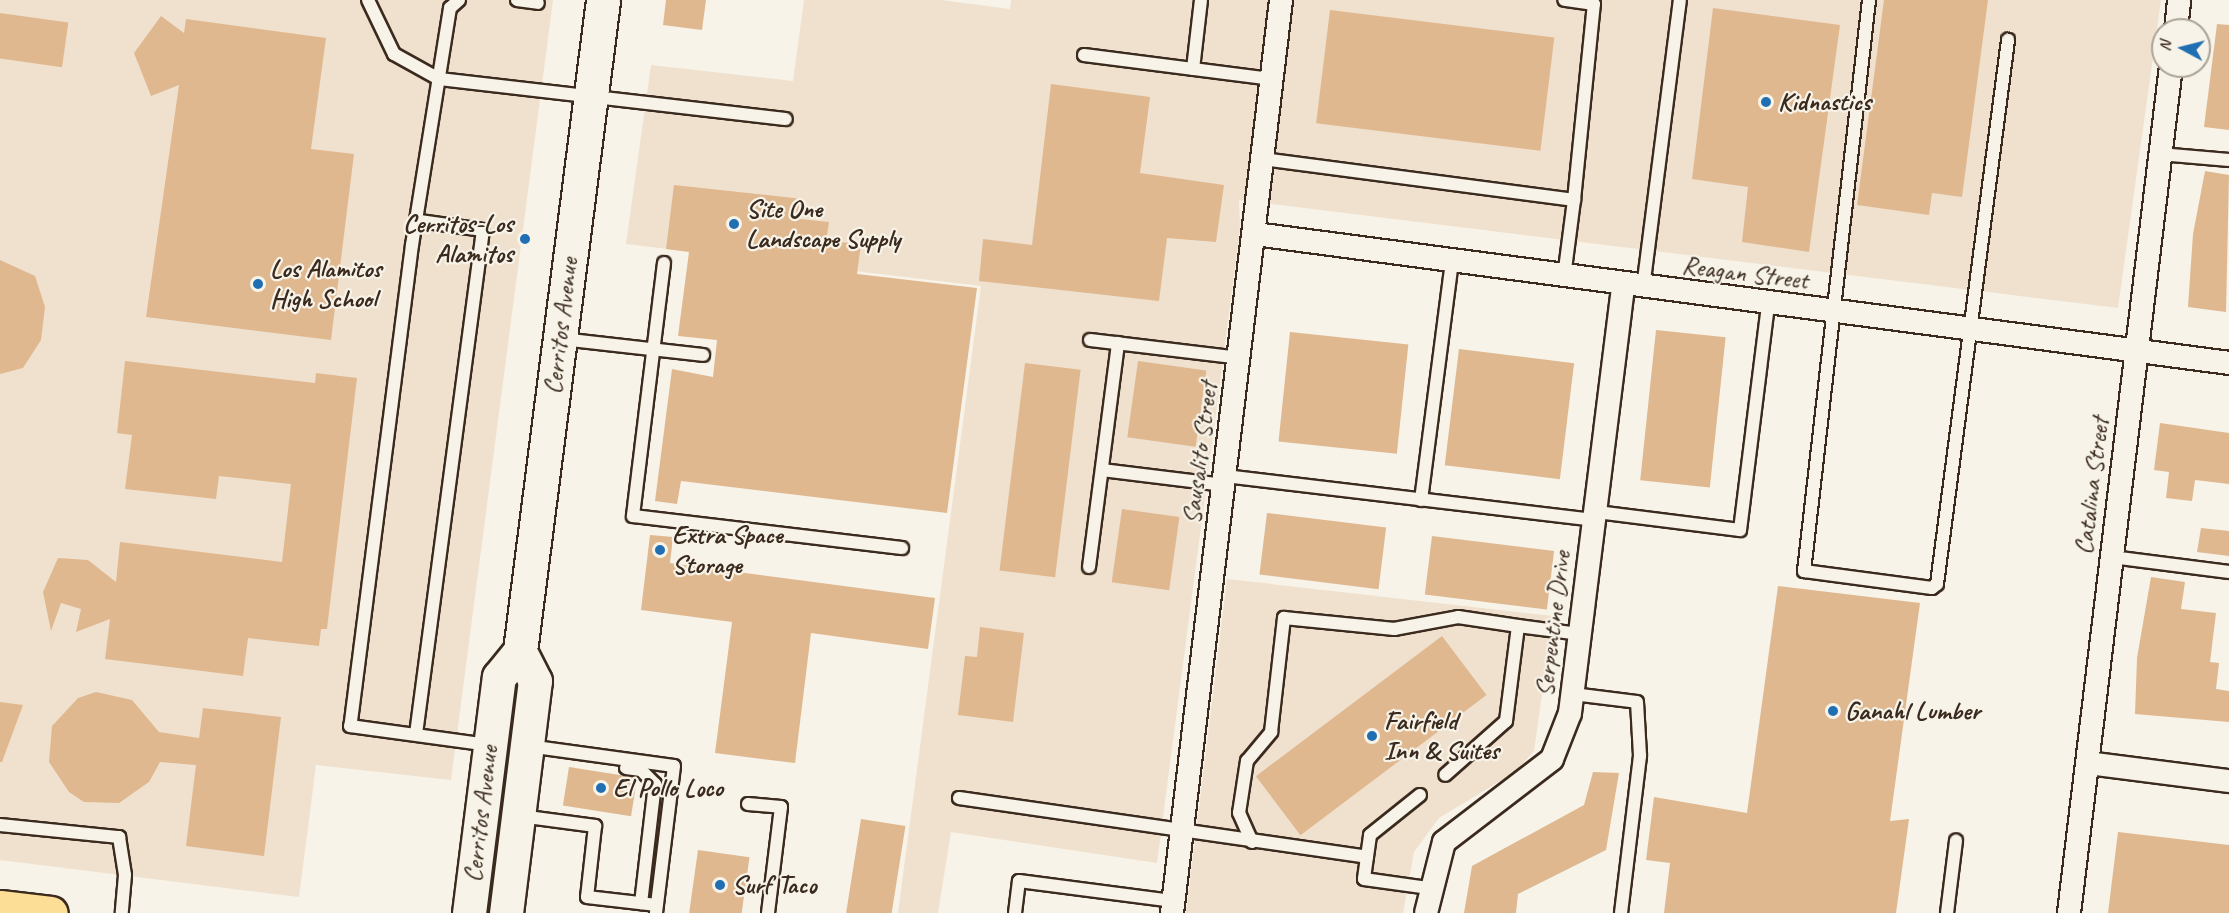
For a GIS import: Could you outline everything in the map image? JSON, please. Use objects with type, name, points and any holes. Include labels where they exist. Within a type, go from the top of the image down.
[{"type":"main road","name":"Cerritos Avenue","points":[[469,913],[499,677],[520,651],[603,0]]},
{"type":"main road","name":"Cerritos Avenue","points":[[506,913],[535,681],[520,651]]},
{"type":"main road","points":[[0,907],[51,913]]},
{"type":"street","name":"Sausalito Street","points":[[1173,907],[1255,234],[1281,0]]},
{"type":"street","points":[[2177,18],[2179,0]]},
{"type":"street","name":"Catalina Street","points":[[2069,913],[2170,78]]},
{"type":"street","name":"Reagan Street","points":[[1255,234],[1633,287],[2229,363]]},
{"type":"street","name":"Serpentine Drive","points":[[1426,913],[1429,888],[1444,842],[1552,759],[1573,694],[1596,516],[1633,287]]},
{"type":"street","points":[[2088,763],[2229,781]]},
{"type":"lane","points":[[368,0],[394,54],[439,79],[786,119]]},
{"type":"lane","points":[[459,0],[450,8],[420,221],[412,245],[350,726],[490,746]]},
{"type":"lane","points":[[518,0],[538,3]]},
{"type":"lane","points":[[1193,69],[1201,0]]},
{"type":"lane","points":[[1564,0],[1594,4],[1564,277]]},
{"type":"lane","points":[[1633,287],[1680,0]]},
{"type":"lane","points":[[1869,0],[1800,567],[1932,588],[1970,330],[2008,40]]},
{"type":"lane","points":[[1084,55],[1272,79]]},
{"type":"lane","points":[[2160,154],[2229,160]]},
{"type":"lane","points":[[1263,159],[1574,200]]},
{"type":"lane","points":[[416,734],[483,230],[420,221]]},
{"type":"lane","points":[[1421,501],[1452,261]]},
{"type":"lane","points":[[664,263],[633,516],[902,548]]},
{"type":"lane","points":[[1101,470],[1740,530],[1768,304]]},
{"type":"lane","points":[[560,339],[703,355]]},
{"type":"lane","points":[[1090,340],[1240,358]]},
{"type":"lane","points":[[1089,567],[1118,344]]},
{"type":"lane","points":[[2112,557],[2229,572]]},
{"type":"lane","points":[[1252,842],[1239,813],[1247,761],[1271,732],[1284,618],[1394,628],[1458,617],[1581,634]]},
{"type":"lane","points":[[1445,775],[1506,721],[1518,627]]},
{"type":"lane","points":[[1573,694],[1636,702],[1640,756],[1621,913]]},
{"type":"lane","points":[[519,816],[596,826],[587,897],[641,903],[656,909],[674,766],[527,746]]},
{"type":"lane","points":[[570,753],[587,763],[640,770],[655,784],[641,903]]},
{"type":"lane","points":[[1420,795],[1370,835],[1364,879],[1429,888]]},
{"type":"lane","points":[[959,798],[1182,833],[1367,857]]},
{"type":"lane","points":[[748,804],[781,807],[768,913]]},
{"type":"lane","points":[[0,825],[119,837],[125,875],[122,913]]},
{"type":"lane","points":[[1947,913],[1956,841]]},
{"type":"lane","points":[[1015,913],[1019,882],[1173,907]]},
{"type":"shaded area","name":"Los Alamitos High School","points":[[0,0],[553,0],[451,780],[316,765],[299,897],[0,860]]},
{"type":"shaded area","points":[[804,0],[941,0],[1010,9],[1011,0],[2161,0],[2158,18],[2151,18],[2151,72],[2118,308],[1239,200],[1240,229],[1157,863],[951,832],[938,913],[898,913],[981,286],[626,244],[651,65],[793,81]]},
{"type":"shaded area","points":[[1227,579],[1553,616],[1534,751],[1515,772],[1439,818],[1414,852],[1403,913],[1186,913]]},
{"type":"building","points":[[666,0],[706,0],[702,30],[663,25]]},
{"type":"building","points":[[1884,0],[1988,0],[1962,197],[1932,193],[1929,215],[1857,205]]},
{"type":"building","name":"Kidnastics","points":[[1713,8],[1840,25],[1809,252],[1742,242],[1748,187],[1692,179]]},
{"type":"building","points":[[1330,10],[1554,38],[1540,151],[1316,123]]},
{"type":"building","points":[[0,13],[68,23],[62,67],[0,58]]},
{"type":"building","points":[[161,16],[184,33],[186,19],[326,38],[311,149],[354,154],[331,340],[146,317],[179,85],[151,96],[134,53]]},
{"type":"building","points":[[2217,24],[2229,25],[2229,130],[2204,127]]},
{"type":"building","points":[[1051,84],[1150,97],[1140,173],[1224,185],[1216,242],[1167,238],[1159,301],[979,281],[983,239],[1032,245]]},
{"type":"building","points":[[2205,171],[2229,175],[2226,312],[2188,307],[2193,234]]},
{"type":"building","points":[[674,185],[803,199],[800,219],[829,222],[826,241],[861,244],[857,274],[977,288],[947,513],[681,481],[677,504],[655,501],[672,369],[713,377],[717,340],[678,336],[689,252],[666,249]]},
{"type":"building","points":[[0,260],[35,276],[45,307],[41,340],[23,368],[0,374]]},
{"type":"building","points":[[1656,330],[1726,337],[1710,487],[1640,480]]},
{"type":"building","points":[[1290,332],[1408,344],[1397,454],[1279,441]]},
{"type":"building","points":[[1459,349],[1574,363],[1560,479],[1445,465]]},
{"type":"building","points":[[125,361],[315,383],[316,373],[357,378],[327,629],[321,629],[319,646],[248,638],[243,676],[105,659],[110,619],[76,632],[81,609],[61,603],[51,631],[43,592],[58,558],[88,560],[116,582],[120,542],[282,562],[291,484],[219,476],[216,499],[125,489],[132,435],[117,433]]},
{"type":"building","points":[[1138,361],[1206,371],[1196,447],[1127,437]]},
{"type":"building","points":[[1025,363],[1081,370],[1055,577],[1000,570]]},
{"type":"building","points":[[2160,423],[2229,433],[2229,484],[2195,480],[2192,501],[2166,498],[2169,472],[2154,470]]},
{"type":"building","points":[[1122,509],[1179,517],[1169,590],[1112,582]]},
{"type":"building","points":[[1267,513],[1386,528],[1379,589],[1259,575]]},
{"type":"building","points":[[2201,528],[2229,531],[2229,556],[2197,552]]},
{"type":"building","points":[[650,535],[673,537],[670,563],[935,598],[928,649],[811,633],[795,763],[715,753],[732,622],[641,610]]},
{"type":"building","points":[[1432,536],[1554,551],[1547,610],[1425,595]]},
{"type":"building","points":[[2151,577],[2185,582],[2181,609],[2216,613],[2210,662],[2219,663],[2216,689],[2229,691],[2229,722],[2135,714],[2137,658]]},
{"type":"building","name":"Ganahl Lumber","points":[[1778,586],[1920,603],[1890,821],[1909,819],[1896,913],[1664,913],[1670,863],[1646,860],[1654,797],[1747,813]]},
{"type":"building","points":[[980,627],[1024,633],[1013,722],[958,715],[965,656],[977,657]]},
{"type":"building","name":"Fairfield Inn & Suites","points":[[1442,636],[1487,695],[1300,835],[1256,776]]},
{"type":"building","points":[[96,692],[132,700],[159,732],[199,738],[203,708],[281,717],[264,856],[186,846],[196,765],[160,762],[149,782],[119,803],[84,802],[69,792],[49,762],[52,726],[78,698]]},
{"type":"building","points":[[0,702],[23,705],[2,762],[0,762]]},
{"type":"building","name":"El Pollo Loco","points":[[569,767],[637,778],[631,816],[563,806]]},
{"type":"building","points":[[1593,772],[1619,773],[1606,850],[1518,894],[1516,913],[1464,913],[1472,866],[1584,805]]},
{"type":"building","points":[[861,819],[905,826],[892,913],[846,913]]},
{"type":"building","points":[[2118,832],[2229,845],[2229,913],[2108,913]]},
{"type":"building","name":"Surf Taco","points":[[698,850],[749,857],[742,913],[689,913]]},
{"type":"place","name":"Kidnastics","points":[[1766,102]]},
{"type":"place","name":"Site One Landscape Supply","points":[[734,224]]},
{"type":"place","name":"Cerritos-Los Alamitos","points":[[525,239]]},
{"type":"place","name":"Los Alamitos High School","points":[[258,284]]},
{"type":"place","name":"Extra Space Storage","points":[[660,550]]},
{"type":"place","name":"Ganahl Lumber","points":[[1833,711]]},
{"type":"place","name":"Fairfield Inn & Suites","points":[[1372,736]]},
{"type":"place","name":"El Pollo Loco","points":[[601,788]]},
{"type":"place","name":"Surf Taco","points":[[720,885]]}]
